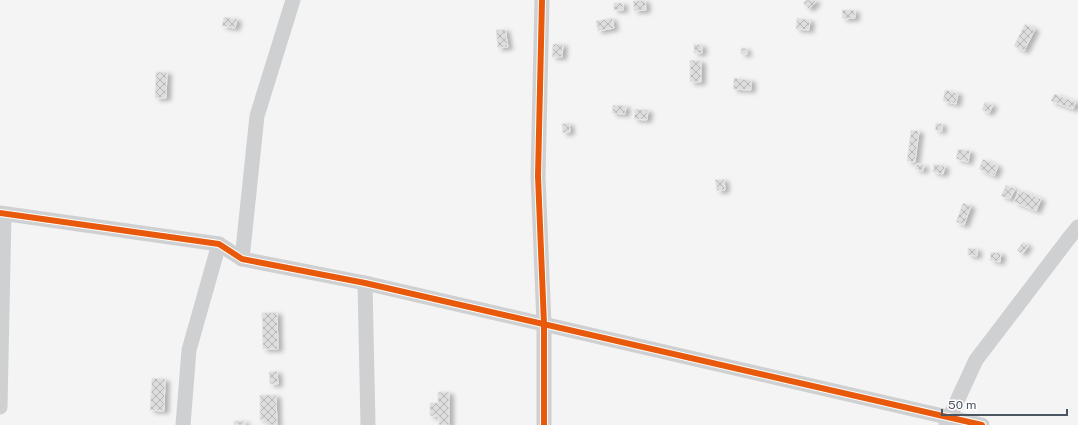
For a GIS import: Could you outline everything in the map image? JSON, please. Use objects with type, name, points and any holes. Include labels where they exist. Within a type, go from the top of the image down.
[{"type":"street","points":[[242,259],[257,116],[293,0]]},
{"type":"street","points":[[542,0],[538,176],[544,324],[544,425]]},
{"type":"street","points":[[0,407],[2,213],[218,244],[242,259],[365,283],[544,324],[948,421],[982,425]]},
{"type":"street","points":[[948,421],[976,360],[1068,238],[1078,227]]},
{"type":"street","points":[[183,425],[189,350],[218,244]]},
{"type":"street","points":[[365,283],[368,425]]},
{"type":"building","points":[[645,0],[646,10],[634,11],[633,1]]},
{"type":"building","points":[[806,0],[815,0],[816,2],[809,9],[803,3]]},
{"type":"building","points":[[614,3],[623,3],[623,10],[614,10]]},
{"type":"building","points":[[842,10],[855,10],[855,18],[843,19]]},
{"type":"building","points":[[224,17],[237,19],[235,28],[222,26]]},
{"type":"building","points":[[612,18],[614,28],[598,31],[596,21]]},
{"type":"building","points":[[797,18],[810,20],[809,30],[796,29]]},
{"type":"building","points":[[1025,24],[1035,29],[1024,51],[1014,46]]},
{"type":"building","points":[[505,29],[508,47],[498,48],[496,30]]},
{"type":"building","points":[[553,44],[563,44],[562,57],[552,57]]},
{"type":"building","points":[[694,44],[702,45],[702,53],[694,53]]},
{"type":"building","points":[[741,48],[746,48],[747,54],[741,54]]},
{"type":"building","points":[[690,60],[701,61],[701,82],[690,82]]},
{"type":"building","points":[[156,72],[167,72],[166,98],[155,98]]},
{"type":"building","points":[[734,78],[751,80],[751,90],[733,89]]},
{"type":"building","points":[[945,90],[958,93],[956,104],[943,101]]},
{"type":"building","points":[[1054,94],[1076,102],[1073,109],[1051,101]]},
{"type":"building","points":[[985,102],[993,105],[989,113],[982,110]]},
{"type":"building","points":[[613,105],[626,106],[625,114],[612,113]]},
{"type":"building","points":[[635,109],[648,110],[647,120],[634,119]]},
{"type":"building","points":[[569,123],[570,132],[563,133],[562,124]]},
{"type":"building","points":[[936,123],[942,124],[942,131],[935,130]]},
{"type":"building","points":[[911,130],[919,131],[915,162],[907,161]]},
{"type":"building","points":[[958,149],[970,151],[968,162],[956,159]]},
{"type":"building","points":[[983,159],[998,166],[994,176],[979,169]]},
{"type":"building","points":[[916,164],[924,165],[923,171],[915,169]]},
{"type":"building","points":[[934,164],[945,166],[943,174],[933,172]]},
{"type":"building","points":[[724,179],[725,190],[717,191],[715,180]]},
{"type":"building","points":[[1006,185],[1015,189],[1010,199],[1001,196]]},
{"type":"building","points":[[1019,190],[1041,199],[1036,211],[1014,202]]},
{"type":"building","points":[[963,203],[971,206],[964,225],[956,222]]},
{"type":"building","points":[[1023,242],[1028,246],[1022,254],[1017,250]]},
{"type":"building","points":[[968,248],[977,249],[977,256],[968,255]]},
{"type":"building","points":[[991,252],[1001,253],[1000,262],[990,260]]},
{"type":"building","points":[[277,312],[278,349],[263,349],[262,313]]},
{"type":"building","points":[[277,371],[278,384],[270,384],[269,372]]},
{"type":"building","points":[[152,378],[165,379],[164,411],[150,410]]},
{"type":"building","points":[[438,392],[449,392],[449,425],[439,425],[439,416],[430,416],[430,403],[438,403]]},
{"type":"building","points":[[260,395],[276,395],[277,425],[266,425],[266,420],[260,420]]},
{"type":"building","points":[[234,421],[245,421],[245,425],[234,425]]},
{"type":"cycle path","points":[[542,0],[538,176],[544,324],[544,425]]},
{"type":"cycle path","points":[[0,213],[219,244],[242,259],[365,283],[982,425]]}]
